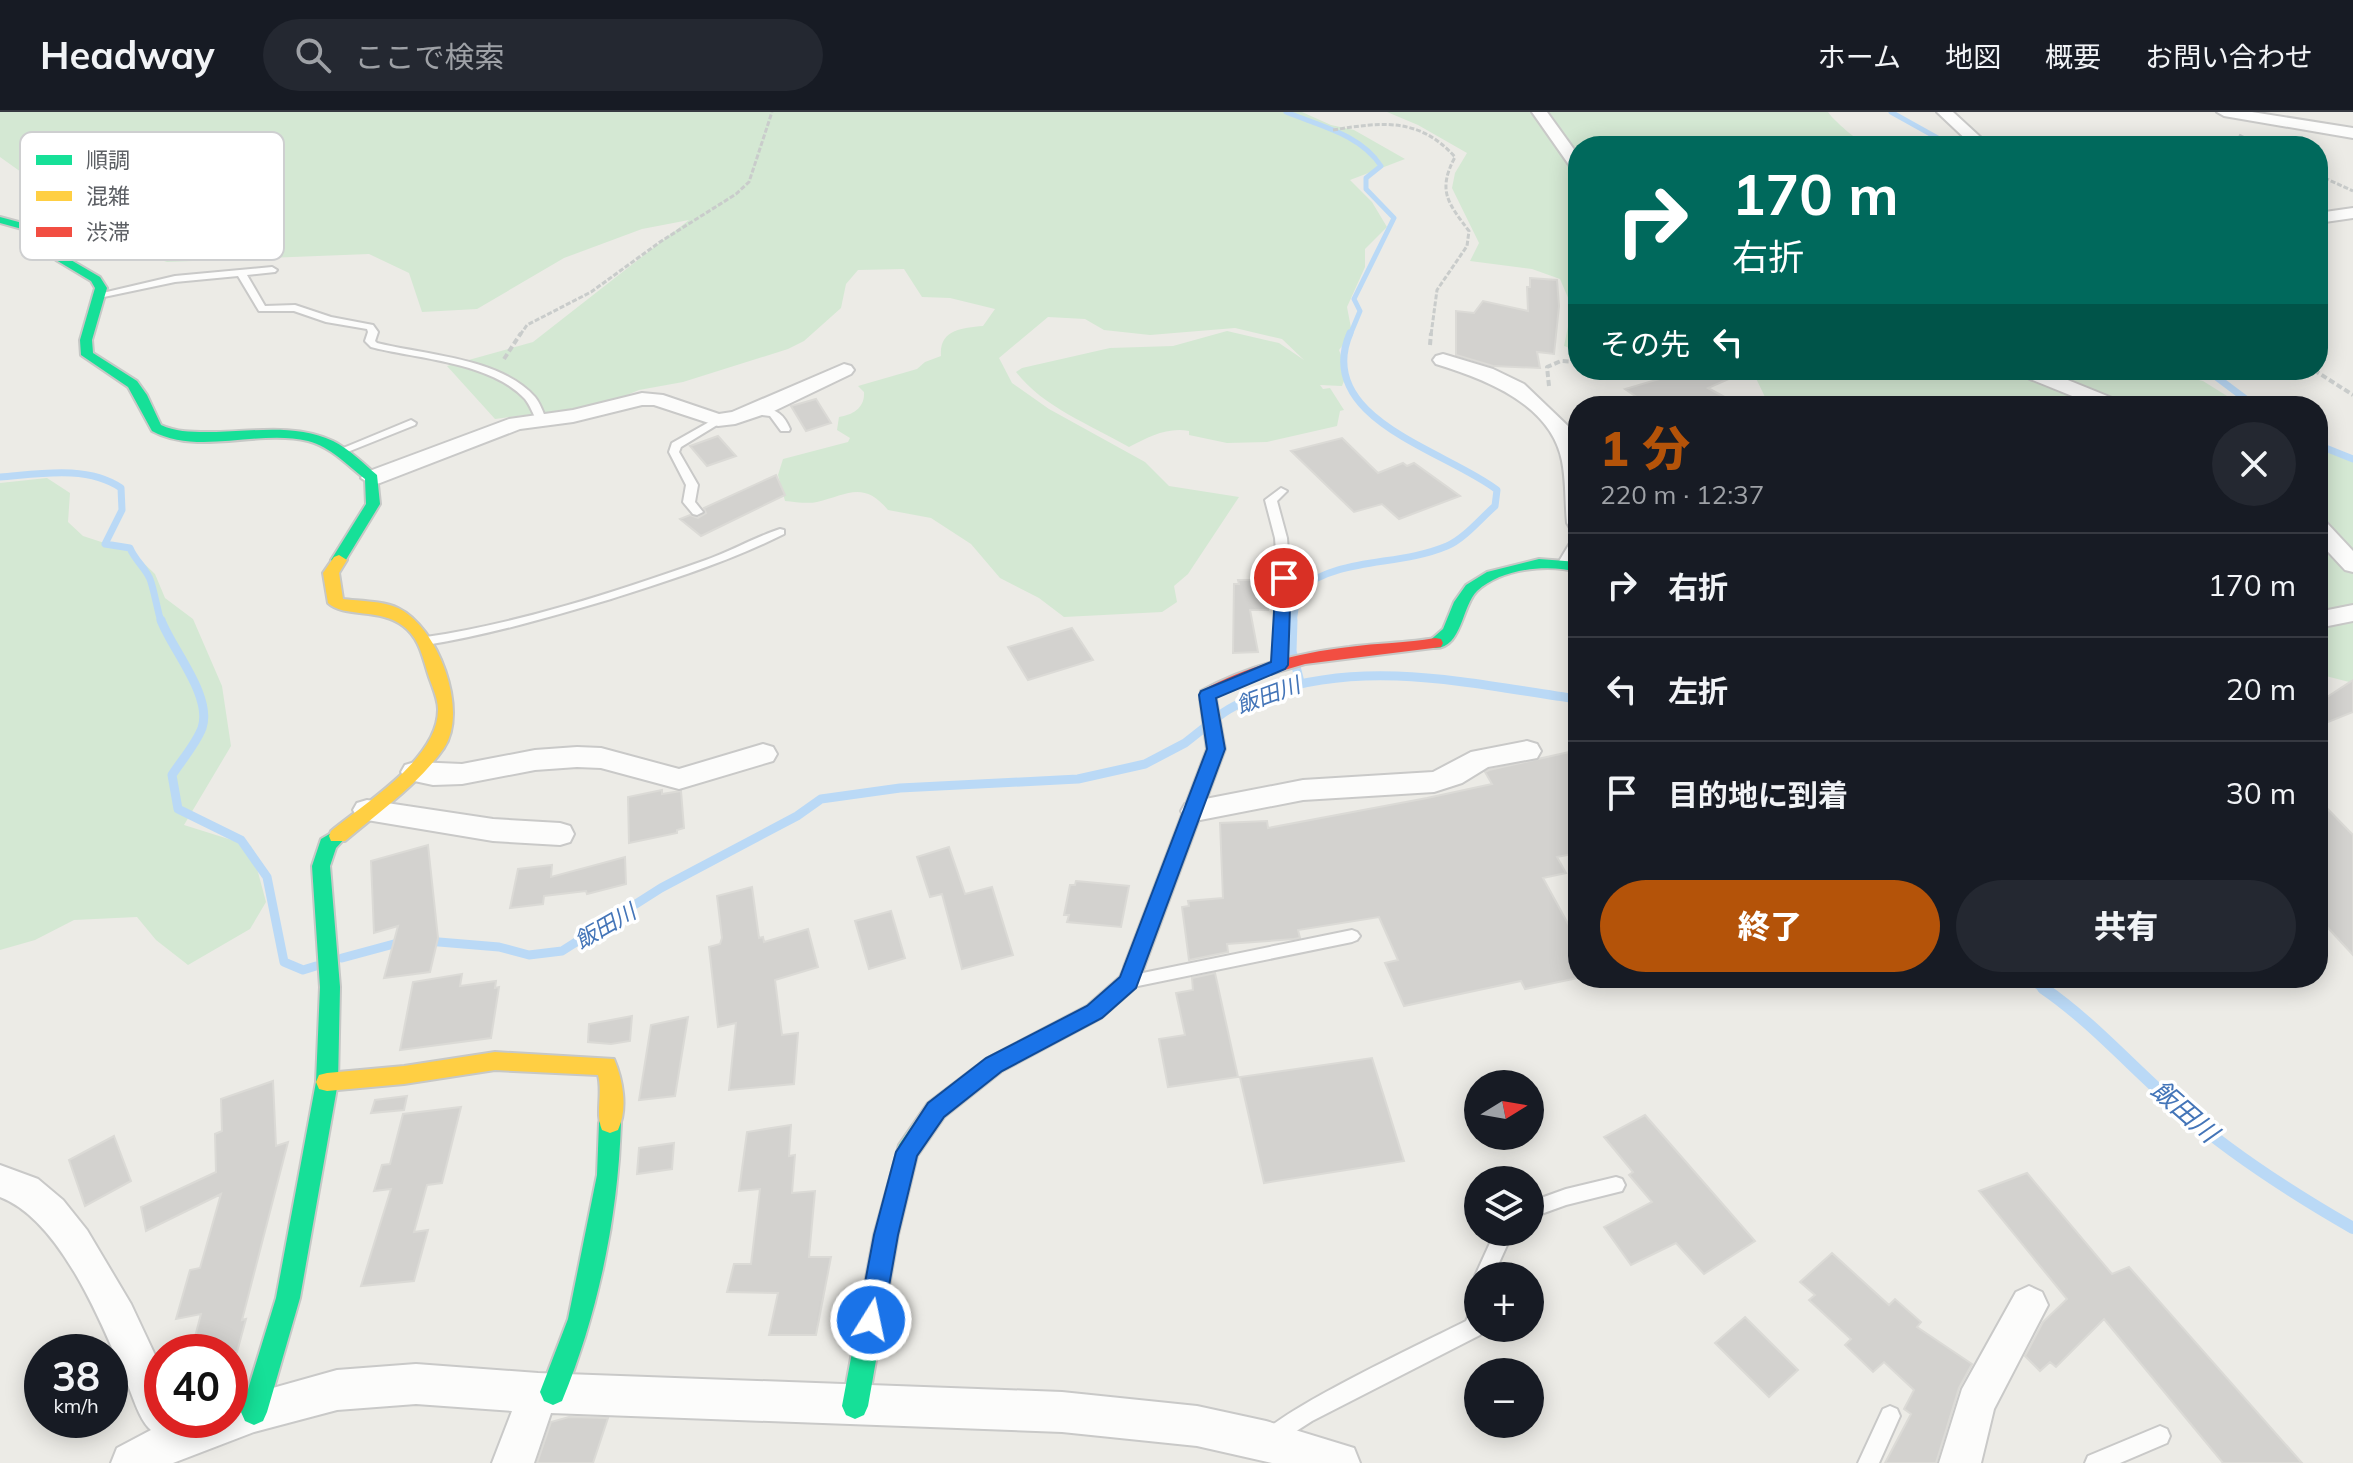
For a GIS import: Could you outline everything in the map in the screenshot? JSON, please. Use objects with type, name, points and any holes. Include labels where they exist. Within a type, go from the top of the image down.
[{"type":"street","points":[[1539,112],[1568,152]]},
{"type":"street","points":[[1944,112],[1971,136]]},
{"type":"street","points":[[2224,112],[2353,133]]},
{"type":"street","points":[[2328,217],[2353,213]]},
{"type":"street","points":[[0,220],[20,225]]},
{"type":"street","points":[[63,260],[96,279],[101,288],[86,340],[87,355],[102,366],[120,373],[139,391],[151,422],[158,430],[192,437],[289,435],[326,442],[372,478],[373,504],[331,573],[336,603],[392,611],[410,623],[426,641],[447,709],[438,743],[415,772],[328,844],[321,866],[330,987],[327,1082],[288,1298],[254,1412]]},
{"type":"street","points":[[1443,360],[1486,373],[1517,388],[1563,432],[1568,443]]},
{"type":"street","points":[[372,478],[516,423],[573,416],[642,399],[656,399],[718,420],[754,411],[822,377],[844,370]]},
{"type":"street","points":[[2050,380],[2090,396]]},
{"type":"street","points":[[2328,538],[2353,565]]},
{"type":"street","points":[[855,1406],[886,1235],[907,1152],[936,1110],[994,1065],[1094,1012],[1128,982],[1216,749],[1207,695],[1215,689],[1279,665],[1331,654],[1386,647],[1413,648],[1441,642],[1453,629],[1469,589],[1484,578],[1568,560]]},
{"type":"street","points":[[2328,618],[2353,613]]},
{"type":"street","points":[[1195,811],[1303,790],[1434,782],[1452,776],[1481,759],[1527,751]]},
{"type":"street","points":[[415,772],[462,774],[535,760],[577,757],[601,758],[679,779],[763,754]]},
{"type":"street","points":[[367,810],[493,830],[560,834]]},
{"type":"street","points":[[327,1082],[404,1075],[495,1061],[606,1066],[612,1087],[608,1175],[580,1319],[513,1463]]},
{"type":"street","points":[[0,1181],[11,1182],[31,1192],[65,1228],[105,1293],[144,1376]]},
{"type":"street","points":[[1960,1463],[1976,1403],[2029,1305]]},
{"type":"street","points":[[248,1413],[337,1390],[416,1384],[855,1406],[1062,1412],[1197,1426],[1266,1441],[1339,1463]]},
{"type":"street","points":[[132,1463],[155,1438]]},
{"type":"lane","points":[[99,295],[175,279],[272,270]]},
{"type":"lane","points":[[241,273],[262,309],[295,308],[329,320],[370,327],[373,332],[370,341],[374,345],[409,354],[445,358],[498,375],[538,406],[541,419]]},
{"type":"lane","points":[[754,411],[771,410],[779,416],[785,429]]},
{"type":"lane","points":[[697,512],[689,502],[692,485],[674,452],[676,445],[718,420]]},
{"type":"lane","points":[[341,451],[411,423]]},
{"type":"lane","points":[[1279,665],[1283,564],[1281,538],[1271,500],[1281,491]]},
{"type":"lane","points":[[426,641],[459,637],[552,614],[672,578],[721,561],[780,532]]},
{"type":"lane","points":[[1128,982],[1352,936]]},
{"type":"lane","points":[[1544,1205],[1616,1185]]},
{"type":"lane","points":[[1266,1441],[1305,1414],[1464,1333]]},
{"type":"lane","points":[[1868,1463],[1890,1416]]},
{"type":"lane","points":[[2095,1463],[2160,1436]]},
{"type":"path","points":[[498,375],[506,354],[527,325],[591,292],[660,242],[736,194],[749,182],[772,112]]},
{"type":"path","points":[[1333,130],[1398,123],[1415,128],[1450,150],[1455,157],[1444,175],[1443,187],[1469,231],[1467,246],[1437,290],[1430,347],[1433,354],[1443,360]]},
{"type":"path","points":[[2328,180],[2353,191]]},
{"type":"path","points":[[1547,418],[1547,367],[1568,361]]},
{"type":"path","points":[[2328,379],[2353,395]]},
{"type":"green space","points":[[0,112],[1302,112],[1331,125],[1354,130],[1405,159],[1350,180],[1372,202],[1387,227],[1365,249],[1365,267],[1347,307],[1352,333],[1339,350],[1347,373],[1342,386],[1320,385],[1323,389],[1330,388],[1344,410],[1340,411],[1337,426],[1267,442],[1227,443],[1189,435],[1189,431],[1173,430],[1129,447],[1054,405],[1016,372],[1110,348],[1173,346],[1227,331],[1279,343],[1304,360],[1282,339],[1235,328],[1150,335],[1104,330],[1085,319],[1048,317],[999,358],[1012,383],[1049,409],[1145,462],[1169,486],[1239,497],[1188,574],[1174,586],[1177,602],[1162,612],[1064,617],[1039,598],[1000,578],[971,544],[931,518],[888,510],[871,495],[862,492],[813,503],[785,501],[778,475],[783,459],[848,442],[850,438],[837,430],[839,417],[860,406],[864,392],[858,386],[917,369],[941,356],[941,347],[948,336],[960,330],[983,326],[995,309],[950,298],[922,297],[904,269],[858,270],[846,284],[841,308],[804,341],[788,349],[683,382],[639,390],[603,405],[495,419],[447,366],[533,342],[689,220],[642,229],[564,258],[477,309],[422,312],[409,273],[369,254],[284,257],[284,132],[20,132],[20,171],[0,157]]},
{"type":"green space","points":[[1387,112],[1828,112],[1854,136],[1568,136],[1568,298],[1560,279],[1532,269],[1470,261],[1479,243],[1452,188],[1455,173],[1467,153],[1418,125]]},
{"type":"green space","points":[[161,260],[218,260],[167,262]]},
{"type":"green space","points":[[1568,326],[1568,347],[1564,346]]},
{"type":"green space","points":[[1757,380],[2199,380],[2227,396],[1765,396]]},
{"type":"green space","points":[[2328,451],[2353,462],[2353,683],[2328,677]]},
{"type":"green space","points":[[47,478],[70,493],[68,522],[83,536],[132,552],[155,574],[165,598],[193,619],[222,686],[231,746],[184,825],[251,846],[266,902],[250,929],[188,965],[156,940],[137,917],[74,920],[35,940],[0,950],[0,483]]},
{"type":"building","points":[[1530,278],[1557,280],[1559,306],[1554,354],[1537,352],[1540,368],[1493,366],[1456,355],[1456,311],[1474,313],[1483,301],[1528,311],[1527,287],[1530,287]]},
{"type":"building","points":[[1656,380],[1726,380],[1708,388],[1723,396],[1635,396],[1625,389]]},
{"type":"building","points":[[816,399],[831,423],[806,431],[791,406]]},
{"type":"building","points":[[718,436],[736,456],[707,466],[690,446]]},
{"type":"building","points":[[1342,438],[1378,473],[1403,463],[1407,466],[1414,463],[1460,496],[1399,519],[1382,504],[1354,512],[1291,451]]},
{"type":"building","points":[[776,475],[785,495],[701,536],[680,519],[690,515],[698,518],[706,513],[704,508]]},
{"type":"building","points":[[1238,580],[1268,580],[1268,610],[1250,610],[1258,652],[1233,653],[1234,584],[1239,584]]},
{"type":"building","points":[[1072,628],[1093,660],[1028,680],[1008,647]]},
{"type":"building","points":[[2353,680],[2353,712],[2328,722],[2328,696]]},
{"type":"building","points":[[1568,752],[1568,855],[1557,857],[1566,873],[1543,878],[1568,924],[1568,980],[1525,989],[1521,981],[1404,1006],[1385,963],[1398,960],[1379,917],[1298,930],[1300,938],[1227,944],[1228,952],[1189,960],[1182,907],[1189,906],[1188,901],[1223,898],[1220,823],[1267,821],[1268,828],[1427,798],[1492,784],[1485,772]]},
{"type":"building","points":[[662,790],[662,794],[681,791],[684,828],[677,830],[677,833],[629,843],[628,797]]},
{"type":"building","points":[[2328,809],[2353,835],[2353,955],[2328,928]]},
{"type":"building","points":[[428,845],[438,938],[430,972],[384,978],[398,926],[374,933],[371,861]]},
{"type":"building","points":[[949,847],[965,894],[992,887],[1013,955],[962,969],[942,894],[930,897],[917,857]]},
{"type":"building","points":[[625,857],[626,884],[587,894],[586,891],[544,896],[543,904],[510,908],[518,869],[552,865],[551,877]]},
{"type":"building","points":[[1076,881],[1129,886],[1121,927],[1067,922],[1069,915],[1064,915],[1070,885],[1075,885]]},
{"type":"building","points":[[752,887],[759,938],[763,937],[764,942],[808,929],[818,967],[775,980],[782,1035],[798,1033],[794,1084],[729,1090],[736,1023],[718,1027],[709,947],[720,944],[722,938],[717,896]]},
{"type":"building","points":[[891,911],[905,958],[869,969],[855,921]]},
{"type":"building","points":[[1215,973],[1238,1077],[1168,1087],[1159,1039],[1185,1035],[1176,993],[1193,990],[1192,978]]},
{"type":"building","points":[[462,974],[460,986],[496,981],[495,988],[499,987],[491,1038],[400,1050],[413,982]]},
{"type":"building","points":[[632,1016],[630,1041],[611,1044],[588,1042],[589,1024]]},
{"type":"building","points":[[688,1017],[675,1096],[639,1100],[651,1025]]},
{"type":"building","points":[[1372,1058],[1404,1161],[1264,1183],[1240,1077]]},
{"type":"building","points":[[273,1081],[276,1146],[288,1142],[242,1320],[246,1319],[242,1334],[196,1334],[201,1314],[176,1319],[190,1270],[200,1268],[221,1194],[146,1231],[141,1207],[216,1172],[215,1134],[222,1131],[221,1099]]},
{"type":"building","points":[[407,1096],[404,1110],[371,1113],[375,1100]]},
{"type":"building","points":[[461,1107],[442,1183],[427,1185],[414,1232],[428,1230],[414,1281],[361,1286],[391,1189],[374,1191],[382,1165],[390,1164],[403,1114]]},
{"type":"building","points":[[1645,1115],[1755,1241],[1704,1274],[1676,1243],[1631,1265],[1604,1227],[1652,1202],[1629,1175],[1633,1172],[1604,1137]]},
{"type":"building","points":[[791,1125],[789,1156],[795,1155],[792,1193],[815,1191],[809,1257],[831,1257],[816,1335],[769,1335],[778,1293],[727,1292],[734,1264],[751,1264],[760,1189],[739,1191],[747,1132]]},
{"type":"building","points":[[114,1136],[131,1181],[85,1206],[69,1160]]},
{"type":"building","points":[[674,1143],[672,1169],[637,1174],[639,1148]]},
{"type":"building","points":[[2027,1173],[2112,1274],[2129,1267],[2302,1463],[2223,1463],[2104,1319],[2056,1367],[2050,1362],[2040,1371],[2025,1356],[2043,1322],[2067,1299],[1979,1191]]},
{"type":"building","points":[[1832,1253],[1889,1305],[1895,1299],[1921,1322],[1917,1327],[1972,1364],[1959,1388],[1936,1463],[1885,1463],[1911,1414],[1904,1409],[1914,1390],[1884,1362],[1873,1372],[1845,1345],[1851,1339],[1809,1300],[1815,1295],[1800,1282]]},
{"type":"building","points":[[1745,1317],[1798,1370],[1769,1397],[1715,1343]]},
{"type":"building","points":[[569,1417],[608,1418],[593,1463],[537,1463],[551,1422]]},
{"type":"waterway","points":[[1286,112],[1351,139],[1381,166],[1366,178],[1366,189],[1394,218],[1354,299],[1360,311],[1350,335]]},
{"type":"waterway","points":[[1891,112],[1934,136]]},
{"type":"waterway","points":[[1293,622],[1298,590],[1315,579],[1351,567],[1428,553],[1447,546],[1495,506],[1497,490],[1391,429],[1367,410],[1350,388],[1344,363],[1350,333]]},
{"type":"waterway","points":[[2220,380],[2242,396]]},
{"type":"waterway","points":[[2328,449],[2353,459]]},
{"type":"waterway","name":"飯田川","points":[[0,477],[78,474],[93,476],[121,488],[122,510],[105,544],[130,548],[149,578],[161,622]]},
{"type":"waterway","name":"飯田川","points":[[161,620],[196,687],[204,715],[199,734],[172,775],[178,809],[241,840],[267,877],[284,962],[303,970],[316,966]]},
{"type":"waterway","points":[[1293,620],[1292,651],[1300,682]]},
{"type":"waterway","name":"飯田川","points":[[1219,716],[1237,705],[1269,693],[1345,677],[1423,678],[1568,698]]},
{"type":"waterway","name":"飯田川","points":[[427,941],[499,947],[529,955],[562,951],[661,888],[797,816],[821,799],[900,788],[1078,779],[1145,764],[1185,743],[1204,728]]},
{"type":"waterway","name":"飯田川","points":[[342,958],[405,941]]},
{"type":"waterway","name":"飯田川","points":[[2043,988],[2079,1016],[2201,1127],[2286,1187],[2353,1228]]},
{"type":"traffic: fast","points":[[0,220],[20,225]]},
{"type":"traffic: fast","points":[[63,260],[96,279],[101,288],[86,340],[87,355],[138,390],[149,419],[156,428],[181,435],[272,434],[312,438],[340,451],[372,478],[373,504],[339,560]]},
{"type":"traffic: fast","points":[[1435,643],[1449,633],[1466,595],[1480,581],[1523,567],[1568,564]]},
{"type":"traffic: fast","points":[[254,1412],[288,1298],[327,1082],[330,987],[321,866],[328,844],[338,836]]},
{"type":"traffic: fast","points":[[855,1406],[886,1235],[907,1152],[936,1110],[994,1065],[1094,1012],[1128,982],[1134,967]]},
{"type":"traffic: fast","points":[[553,1392],[580,1319],[608,1175],[610,1123]]},
{"type":"traffic: slow","points":[[338,836],[415,772],[438,743],[447,709],[426,641],[410,623],[392,611],[336,603],[331,573],[339,560]]},
{"type":"traffic: slow","points":[[1134,967],[1216,749],[1208,699]]},
{"type":"traffic: slow","points":[[327,1082],[404,1075],[495,1061],[606,1066],[612,1087],[610,1123]]},
{"type":"traffic: jam","points":[[1208,699],[1207,695],[1225,685],[1284,664],[1346,652],[1435,643]]},
{"type":"route","points":[[871,1320],[886,1235],[907,1152],[936,1110],[994,1065],[1094,1012],[1128,982],[1216,749],[1207,695],[1215,689],[1279,665],[1284,578]]}]
